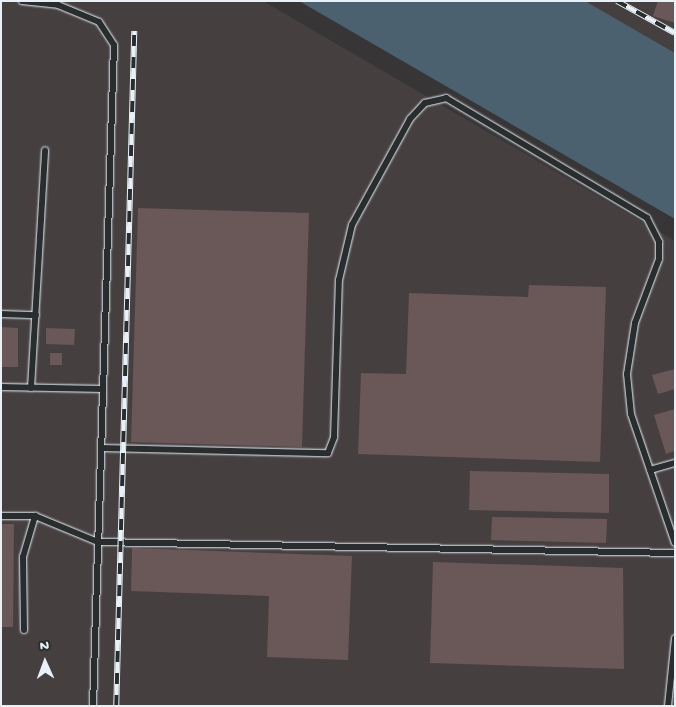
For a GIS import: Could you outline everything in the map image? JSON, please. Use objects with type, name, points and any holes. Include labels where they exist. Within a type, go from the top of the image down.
[{"type":"lane","points":[[22,1],[58,5],[99,22],[114,46],[93,706]]},
{"type":"lane","points":[[101,448],[328,453],[334,437],[339,280],[352,226],[410,119],[424,103],[446,98],[646,218],[659,242],[659,259],[635,323],[628,374],[631,414],[675,543]]},
{"type":"lane","points":[[31,388],[46,150]]},
{"type":"lane","points":[[1,314],[36,315]]},
{"type":"lane","points":[[1,387],[103,389]]},
{"type":"lane","points":[[650,470],[675,463]]},
{"type":"lane","points":[[1,516],[35,516],[98,542],[675,553]]},
{"type":"lane","points":[[24,630],[23,557],[35,516]]},
{"type":"lane","points":[[668,706],[675,638]]},
{"type":"shaded area","points":[[1,1],[263,1],[675,241],[675,706],[1,706]]},
{"type":"shaded area","points":[[585,1],[675,1],[675,53]]},
{"type":"water","points":[[299,1],[585,1],[675,53],[675,219]]},
{"type":"building","points":[[658,1],[675,1],[675,23],[653,16]]},
{"type":"building","points":[[138,208],[309,213],[302,447],[131,442]]},
{"type":"building","points":[[529,285],[606,287],[600,462],[358,454],[361,373],[406,374],[409,293],[528,297]]},
{"type":"building","points":[[1,327],[18,328],[18,367],[1,367]]},
{"type":"building","points":[[46,328],[75,329],[74,345],[46,344]]},
{"type":"building","points":[[50,353],[62,353],[62,365],[50,365]]},
{"type":"building","points":[[675,369],[675,389],[658,394],[652,375]]},
{"type":"building","points":[[675,409],[675,451],[666,454],[654,415]]},
{"type":"building","points":[[470,471],[609,474],[609,513],[469,510]]},
{"type":"building","points":[[492,517],[607,519],[606,543],[491,540]]},
{"type":"building","points":[[1,524],[14,524],[13,627],[1,627]]},
{"type":"building","points":[[132,548],[352,556],[348,660],[267,657],[269,596],[131,591]]},
{"type":"building","points":[[433,562],[623,568],[624,669],[430,663]]},
{"type":"railway","points":[[617,1],[675,33]]},
{"type":"railway","points":[[116,706],[134,31]]}]
